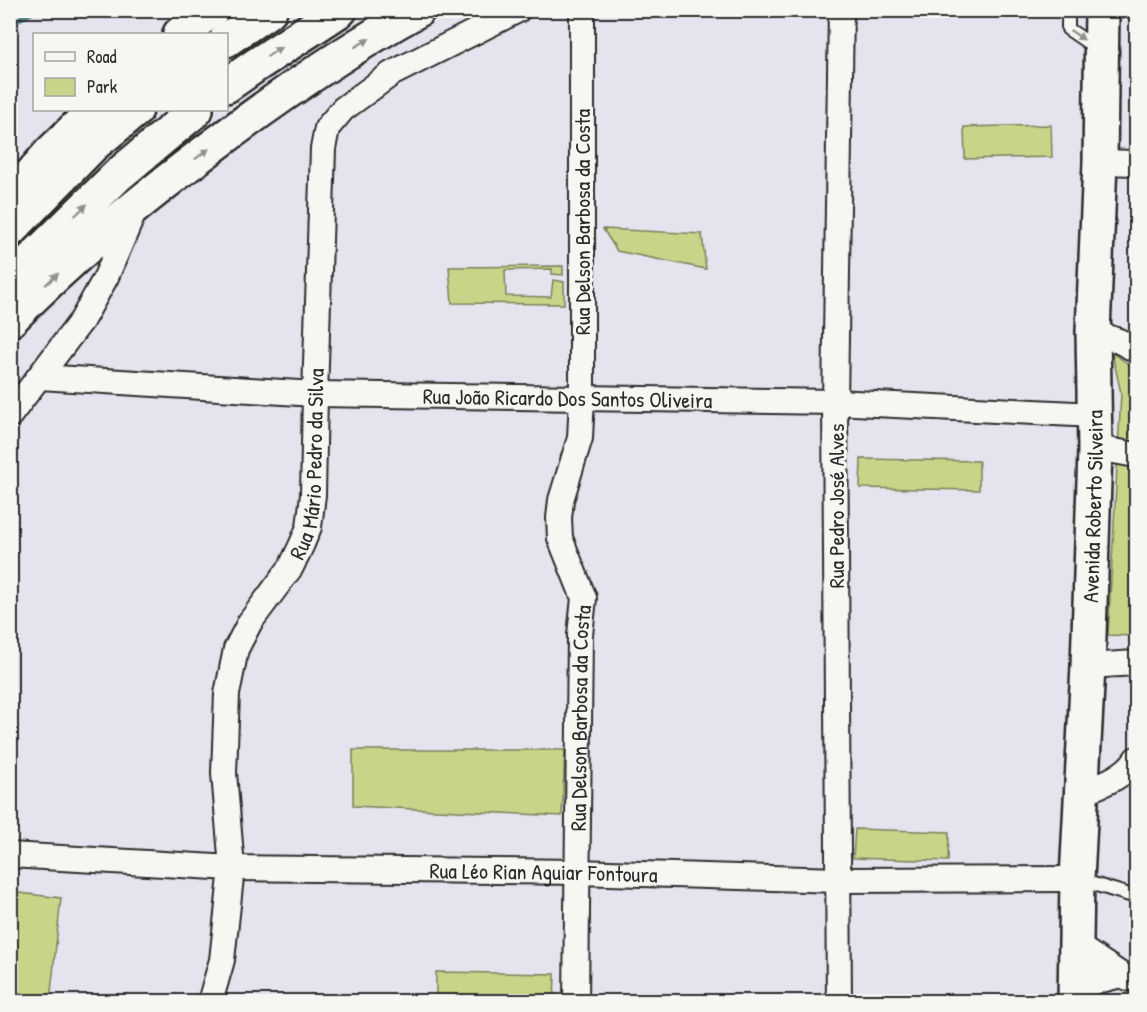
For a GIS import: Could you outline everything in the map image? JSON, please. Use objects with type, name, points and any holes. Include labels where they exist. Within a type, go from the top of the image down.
[{"type":"main road","points":[[181,33],[212,10]]},
{"type":"main road","points":[[228,39],[270,10]]},
{"type":"main road","points":[[228,85],[340,10]]},
{"type":"main road","points":[[10,320],[83,251],[137,205],[285,92],[418,10]]},
{"type":"main road","name":"Avenida Roberto Silveira","points":[[1075,994],[1077,879],[1088,666],[1095,450],[1093,332],[1100,162],[1102,10]]},
{"type":"main road","points":[[10,199],[50,153],[93,111]]},
{"type":"main road","points":[[10,230],[93,145],[135,111]]},
{"type":"main road","points":[[10,281],[118,175],[195,111]]},
{"type":"street","name":"Rua Mário Pedro da Silva","points":[[210,1002],[222,960],[232,868],[224,773],[227,694],[236,649],[250,622],[291,567],[309,527],[313,495],[323,149],[327,128],[344,109],[391,74],[518,10]]},
{"type":"street","name":"Rua Delson Barbosa da Costa","points":[[576,1002],[580,635],[584,598],[560,538],[559,518],[561,500],[580,438],[582,398],[582,10]]},
{"type":"street","name":"Rua Pedro José Alves","points":[[839,1002],[836,402],[841,10]]},
{"type":"street","points":[[1100,162],[1137,163]]},
{"type":"street","points":[[10,415],[82,320],[106,277],[137,205]]},
{"type":"street","points":[[1093,332],[1137,350]]},
{"type":"street","name":"Rua João Ricardo Dos Santos Oliveira","points":[[40,377],[315,394],[836,402],[1095,415]]},
{"type":"street","points":[[1095,450],[1137,455]]},
{"type":"street","points":[[1088,666],[1137,663]]},
{"type":"street","points":[[1081,793],[1120,774],[1137,759]]},
{"type":"street","name":"Rua Léo Rian Aguiar Fontoura","points":[[10,855],[232,868],[577,872],[839,880],[1077,879]]},
{"type":"street","points":[[1076,945],[1129,978]]},
{"type":"street","points":[[1075,994],[1129,978]]},
{"type":"lane","points":[[1068,10],[1068,29],[1102,52]]},
{"type":"lane","points":[[1077,879],[1137,897]]},
{"type":"green space","points":[[1051,125],[1052,157],[965,159],[964,127]]},
{"type":"green space","points":[[603,229],[702,234],[706,269],[617,251]]},
{"type":"green space","points":[[563,266],[563,275],[552,274],[552,269],[505,270],[506,296],[551,297],[553,280],[564,282],[564,304],[452,303],[449,267]]},
{"type":"green space","points":[[1112,353],[1136,369],[1136,571],[1133,636],[1108,635],[1121,393]]},
{"type":"green space","points":[[861,459],[979,461],[979,490],[860,488]]},
{"type":"green space","points":[[353,750],[565,750],[562,816],[353,806]]},
{"type":"green space","points":[[855,829],[949,832],[948,861],[853,858]]},
{"type":"green space","points":[[11,892],[61,898],[50,1001],[11,1001]]},
{"type":"green space","points":[[436,972],[555,974],[554,1001],[436,1001]]},
{"type":"waterway","points":[[10,23],[36,10]]}]
